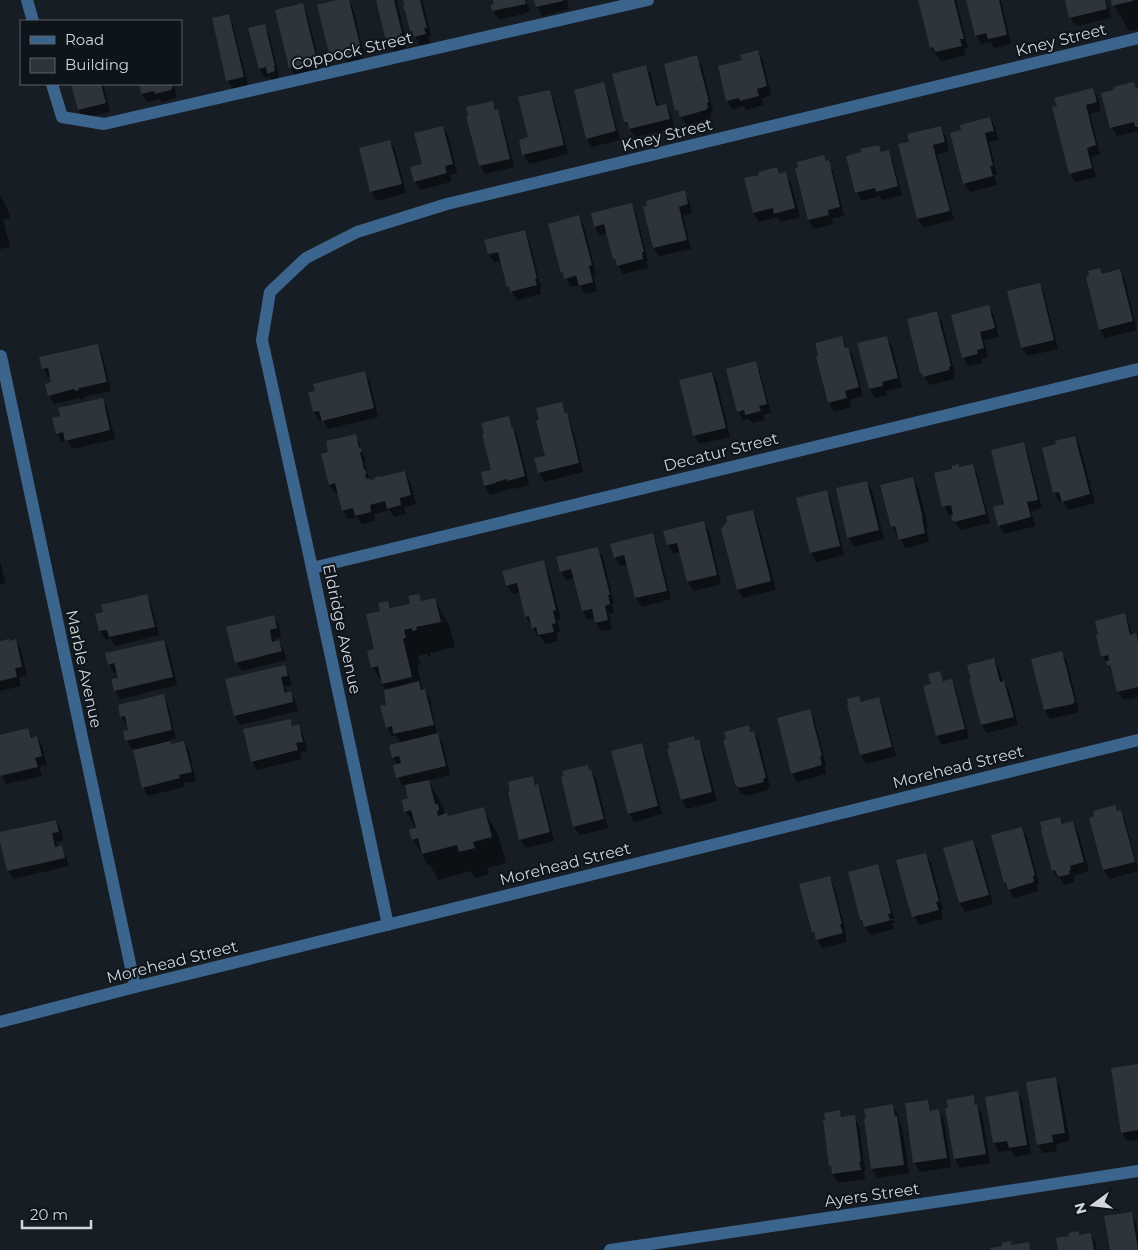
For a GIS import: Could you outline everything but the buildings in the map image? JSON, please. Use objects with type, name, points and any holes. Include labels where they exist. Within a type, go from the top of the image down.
[{"type":"street","points":[[27,0],[34,20]]},
{"type":"street","name":"Coppock Street","points":[[52,85],[62,117],[104,124],[648,0]]},
{"type":"street","name":"Kney Street","points":[[262,340],[270,292],[306,258],[357,232],[447,204],[1138,38]]},
{"type":"street","name":"Eldridge Avenue","points":[[262,340],[388,925]]},
{"type":"street","name":"Marble Avenue","points":[[1,356],[135,988]]},
{"type":"street","name":"Decatur Street","points":[[312,568],[1138,369]]},
{"type":"street","name":"Morehead Street","points":[[0,1022],[1138,740]]},
{"type":"street","name":"Ayers Street","points":[[610,1250],[1138,1170]]}]
